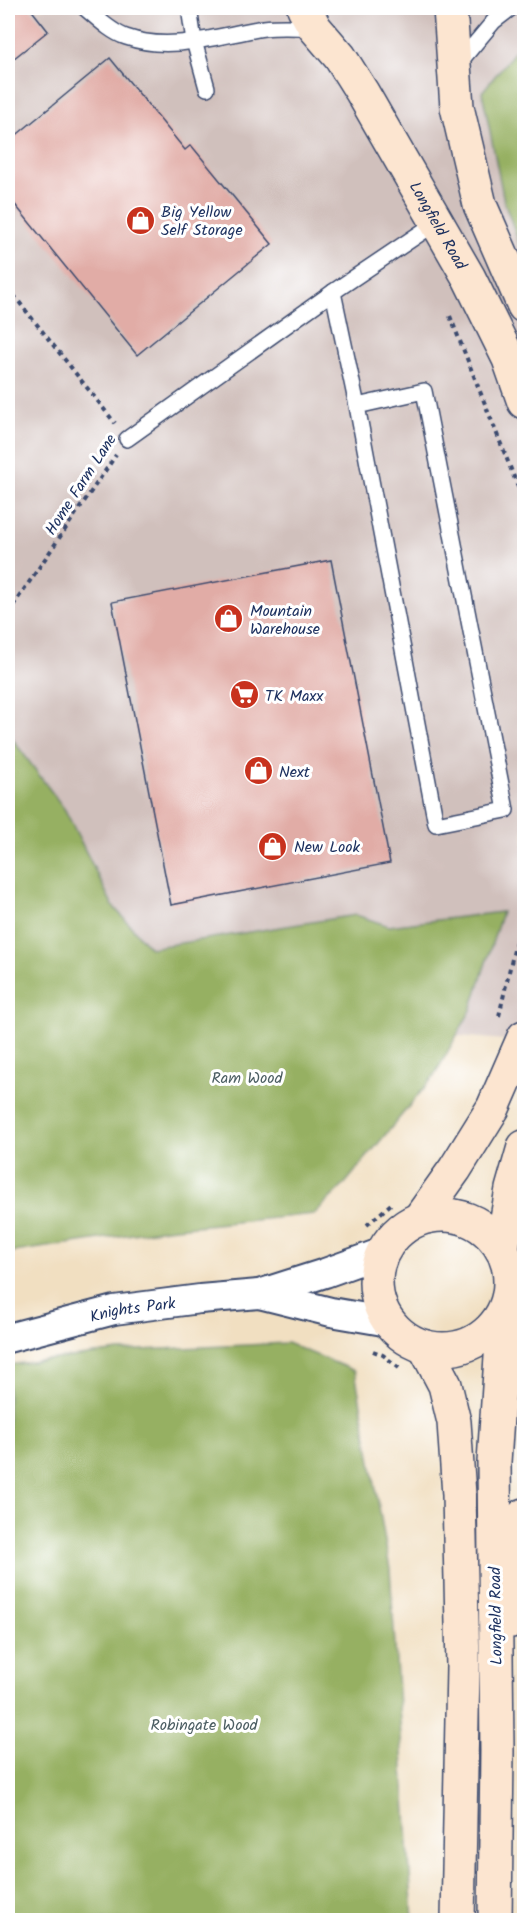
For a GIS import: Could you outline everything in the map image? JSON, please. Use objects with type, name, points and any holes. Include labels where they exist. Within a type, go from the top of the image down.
[{"type":"street","points":[[450,8],[457,107],[480,205],[525,306]]},
{"type":"street","name":"Longfield Road","points":[[315,14],[327,17],[340,57],[469,278],[509,359],[525,402]]},
{"type":"street","points":[[408,1209],[457,1216],[475,1222],[490,1233],[502,1248],[510,1269],[510,1291],[504,1312],[494,1327],[479,1340],[462,1347],[444,1350],[425,1347],[405,1338],[389,1322],[380,1306],[376,1287],[374,1239],[399,1232],[408,1209],[455,1169],[493,1107],[525,1037]]},
{"type":"street","points":[[502,1248],[512,1189],[525,1147]]},
{"type":"street","name":"Knights Park","points":[[8,1338],[114,1310],[259,1294],[325,1274],[374,1239]]},
{"type":"street","name":"Knights Park","points":[[259,1294],[331,1312],[389,1322]]},
{"type":"street","name":"Longfield Road","points":[[495,1920],[498,1751],[494,1462],[504,1312]]},
{"type":"street","name":"Longfield Road","points":[[425,1347],[445,1385],[454,1422],[458,1485],[463,1667],[458,1920]]},
{"type":"street","points":[[498,1751],[525,1515]]},
{"type":"lane","points":[[85,8],[124,37],[149,43],[170,44],[284,26],[315,14]]},
{"type":"lane","points":[[189,8],[194,41],[207,88]]},
{"type":"lane","points":[[454,69],[494,21],[512,8]]},
{"type":"lane","points":[[127,439],[333,292],[437,222]]},
{"type":"lane","points":[[333,292],[357,406],[436,824],[506,810],[424,391],[357,406]]},
{"type":"path","name":"Home Farm Lane","points":[[8,288],[127,439],[8,613]]},
{"type":"path","points":[[499,1017],[525,906]]},
{"type":"path","points":[[374,1239],[408,1209]]},
{"type":"path","points":[[372,1351],[384,1355],[403,1371]]},
{"type":"shaded area","points":[[8,8],[524,8],[524,1042],[8,994]]},
{"type":"green space","points":[[524,40],[524,257],[504,201],[482,92]]},
{"type":"green space","name":"Ram Wood","points":[[8,733],[65,810],[113,906],[150,948],[356,915],[389,926],[502,912],[471,1010],[434,1076],[343,1186],[314,1214],[166,1229],[8,1253]]},
{"type":"green space","name":"Robingate Wood","points":[[287,1343],[355,1371],[390,1569],[413,1920],[8,1920],[8,1365],[119,1351]]},
{"type":"building","points":[[8,8],[30,8],[48,31],[8,63]]},
{"type":"building","name":"Big Yellow Self Storage","points":[[110,58],[185,150],[191,145],[272,244],[137,355],[8,196],[8,142]]},
{"type":"building","points":[[331,560],[390,863],[171,905],[112,602]]},
{"type":"place","name":"Big Yellow Self Storage","points":[[140,220]]},
{"type":"place","name":"Mountain Warehouse","points":[[229,619]]},
{"type":"place","name":"TK Maxx","points":[[244,695]]},
{"type":"place","name":"Next","points":[[258,771]]},
{"type":"place","name":"New Look","points":[[273,846]]}]
